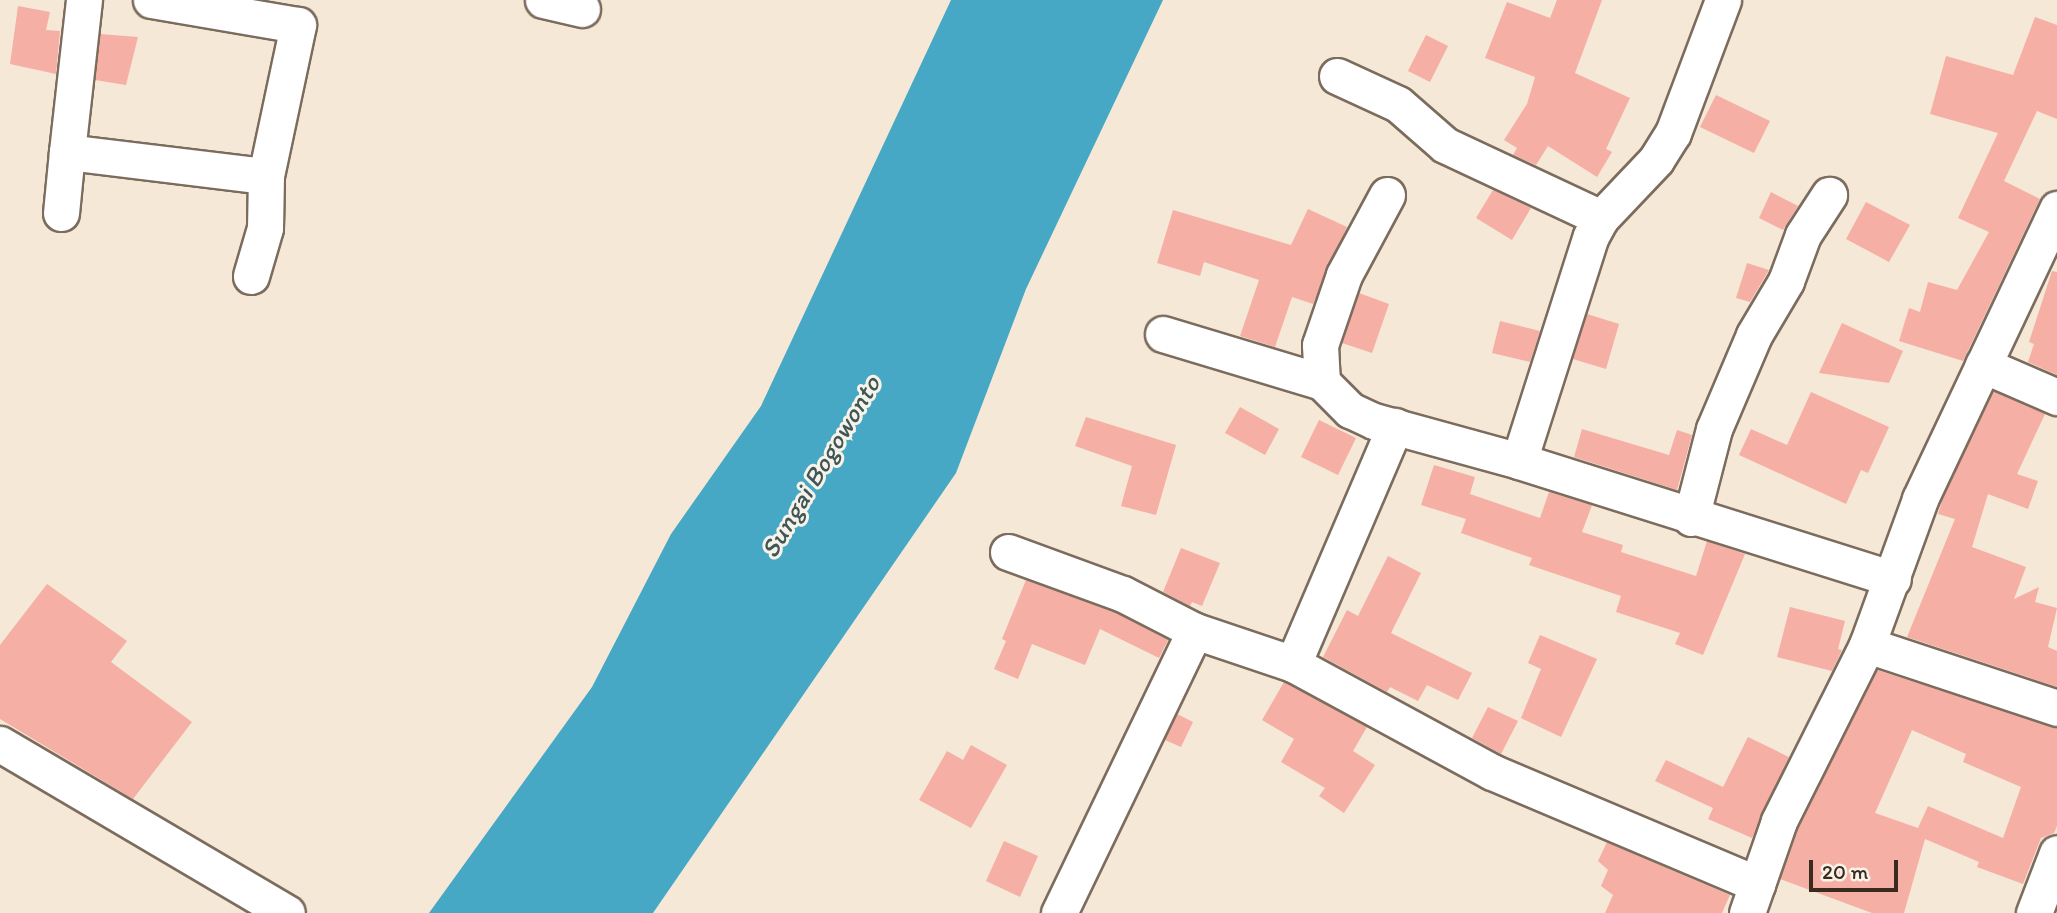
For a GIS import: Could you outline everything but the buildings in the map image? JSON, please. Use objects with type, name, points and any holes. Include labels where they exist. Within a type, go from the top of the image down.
[{"type":"street","points":[[61,213],[84,0]]},
{"type":"street","points":[[151,0],[298,25],[265,176],[265,228],[251,276]]},
{"type":"street","points":[[1519,461],[1561,323],[1601,218],[1656,160],[1673,133],[1723,0]]},
{"type":"street","points":[[1337,76],[1398,104],[1445,145],[1601,218]]},
{"type":"street","points":[[67,152],[265,176]]},
{"type":"street","points":[[1322,382],[1320,345],[1324,324],[1387,195]]},
{"type":"street","points":[[1691,518],[1714,429],[1739,370],[1786,281],[1803,235],[1829,195]]},
{"type":"street","points":[[1007,552],[1123,594],[1195,631],[1293,664],[1492,772],[1752,898],[1779,821],[1867,645],[1920,499],[2057,209]]},
{"type":"street","points":[[1163,334],[1322,382],[1350,410],[1395,426],[1519,461],[1691,518],[1893,579]]},
{"type":"street","points":[[1983,365],[2057,397]]},
{"type":"street","points":[[1293,664],[1395,426]]},
{"type":"street","points":[[1059,913],[1195,631]]},
{"type":"street","points":[[1867,645],[2057,708]]},
{"type":"street","points":[[0,744],[287,913]]},
{"type":"street","points":[[2034,913],[2057,853]]},
{"type":"water","name":"Sungai Bogowonto","points":[[951,0],[1163,0],[1026,289],[956,473],[653,913],[429,913],[592,687],[671,534],[761,406]]}]
